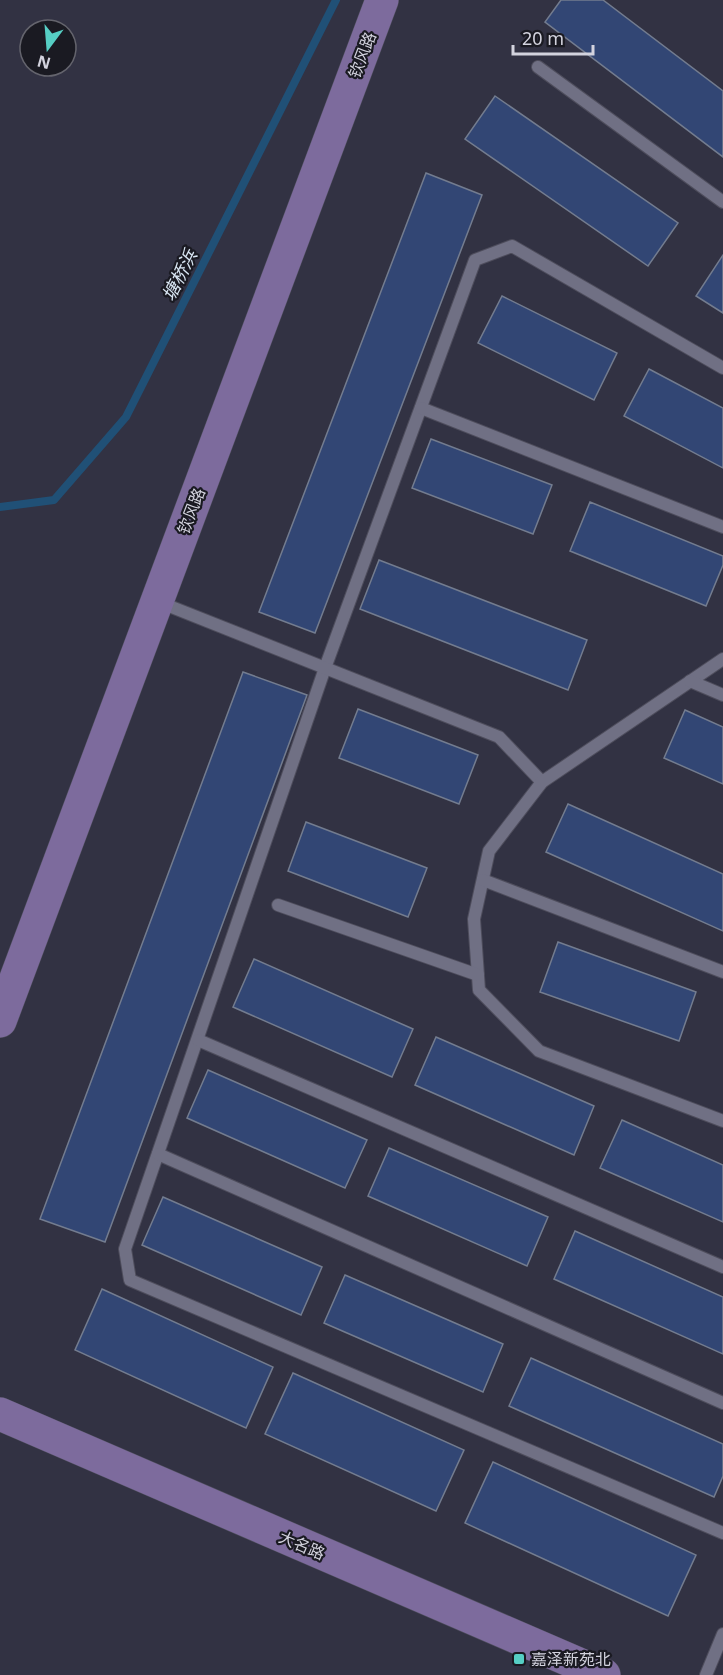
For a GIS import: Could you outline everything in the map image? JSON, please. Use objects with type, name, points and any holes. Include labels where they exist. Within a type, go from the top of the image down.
[{"type":"street","name":"钦风路","points":[[0,1021],[382,0]]},
{"type":"street","name":"大名路","points":[[0,1414],[604,1675]]},
{"type":"lane","points":[[538,67],[723,202]]},
{"type":"lane","points":[[723,368],[512,246],[475,260],[325,668],[125,1249],[130,1280],[723,1533]]},
{"type":"lane","points":[[421,408],[723,527]]},
{"type":"lane","points":[[157,601],[499,736],[542,782]]},
{"type":"lane","points":[[723,659],[542,782],[489,851],[474,920],[479,990],[539,1051],[723,1121]]},
{"type":"lane","points":[[690,681],[723,695]]},
{"type":"lane","points":[[483,880],[723,972]]},
{"type":"lane","points":[[278,905],[478,975]]},
{"type":"lane","points":[[198,1040],[723,1267]]},
{"type":"lane","points":[[158,1154],[723,1402]]},
{"type":"lane","points":[[706,1675],[723,1634]]},
{"type":"building","points":[[561,0],[603,0],[723,91],[723,157],[545,22]]},
{"type":"building","points":[[495,96],[678,223],[648,266],[465,139]]},
{"type":"building","points":[[426,173],[482,195],[315,633],[259,612]]},
{"type":"building","points":[[723,255],[723,313],[696,296]]},
{"type":"building","points":[[502,296],[617,353],[594,400],[478,343]]},
{"type":"building","points":[[649,369],[723,408],[723,468],[624,416]]},
{"type":"building","points":[[431,439],[552,485],[533,534],[412,488]]},
{"type":"building","points":[[590,502],[723,556],[723,565],[706,606],[570,551]]},
{"type":"building","points":[[379,560],[587,640],[568,690],[360,609]]},
{"type":"building","points":[[243,672],[307,695],[105,1242],[40,1219]]},
{"type":"building","points":[[358,709],[478,755],[459,804],[339,758]]},
{"type":"building","points":[[685,710],[723,727],[723,784],[664,758]]},
{"type":"building","points":[[568,804],[723,874],[723,931],[546,852]]},
{"type":"building","points":[[306,822],[427,868],[408,917],[288,871]]},
{"type":"building","points":[[558,942],[696,992],[679,1041],[540,992]]},
{"type":"building","points":[[254,959],[413,1029],[392,1077],[233,1007]]},
{"type":"building","points":[[436,1037],[594,1106],[574,1155],[415,1085]]},
{"type":"building","points":[[208,1070],[367,1140],[345,1188],[187,1118]]},
{"type":"building","points":[[622,1120],[723,1165],[723,1222],[600,1168]]},
{"type":"building","points":[[389,1148],[548,1217],[527,1266],[368,1196]]},
{"type":"building","points":[[163,1197],[322,1267],[301,1315],[142,1245]]},
{"type":"building","points":[[575,1231],[723,1297],[723,1354],[554,1279]]},
{"type":"building","points":[[345,1275],[503,1344],[483,1392],[324,1323]]},
{"type":"building","points":[[102,1289],[273,1367],[246,1428],[75,1350]]},
{"type":"building","points":[[531,1358],[723,1444],[723,1476],[714,1497],[509,1406]]},
{"type":"building","points":[[293,1373],[464,1450],[436,1511],[265,1434]]},
{"type":"building","points":[[493,1462],[696,1555],[668,1616],[465,1523]]},
{"type":"waterway","name":"塘桥浜","points":[[0,507],[54,500],[126,417],[336,0]]},
{"type":"place","name":"嘉泽新苑北","points":[[519,1659]]}]
